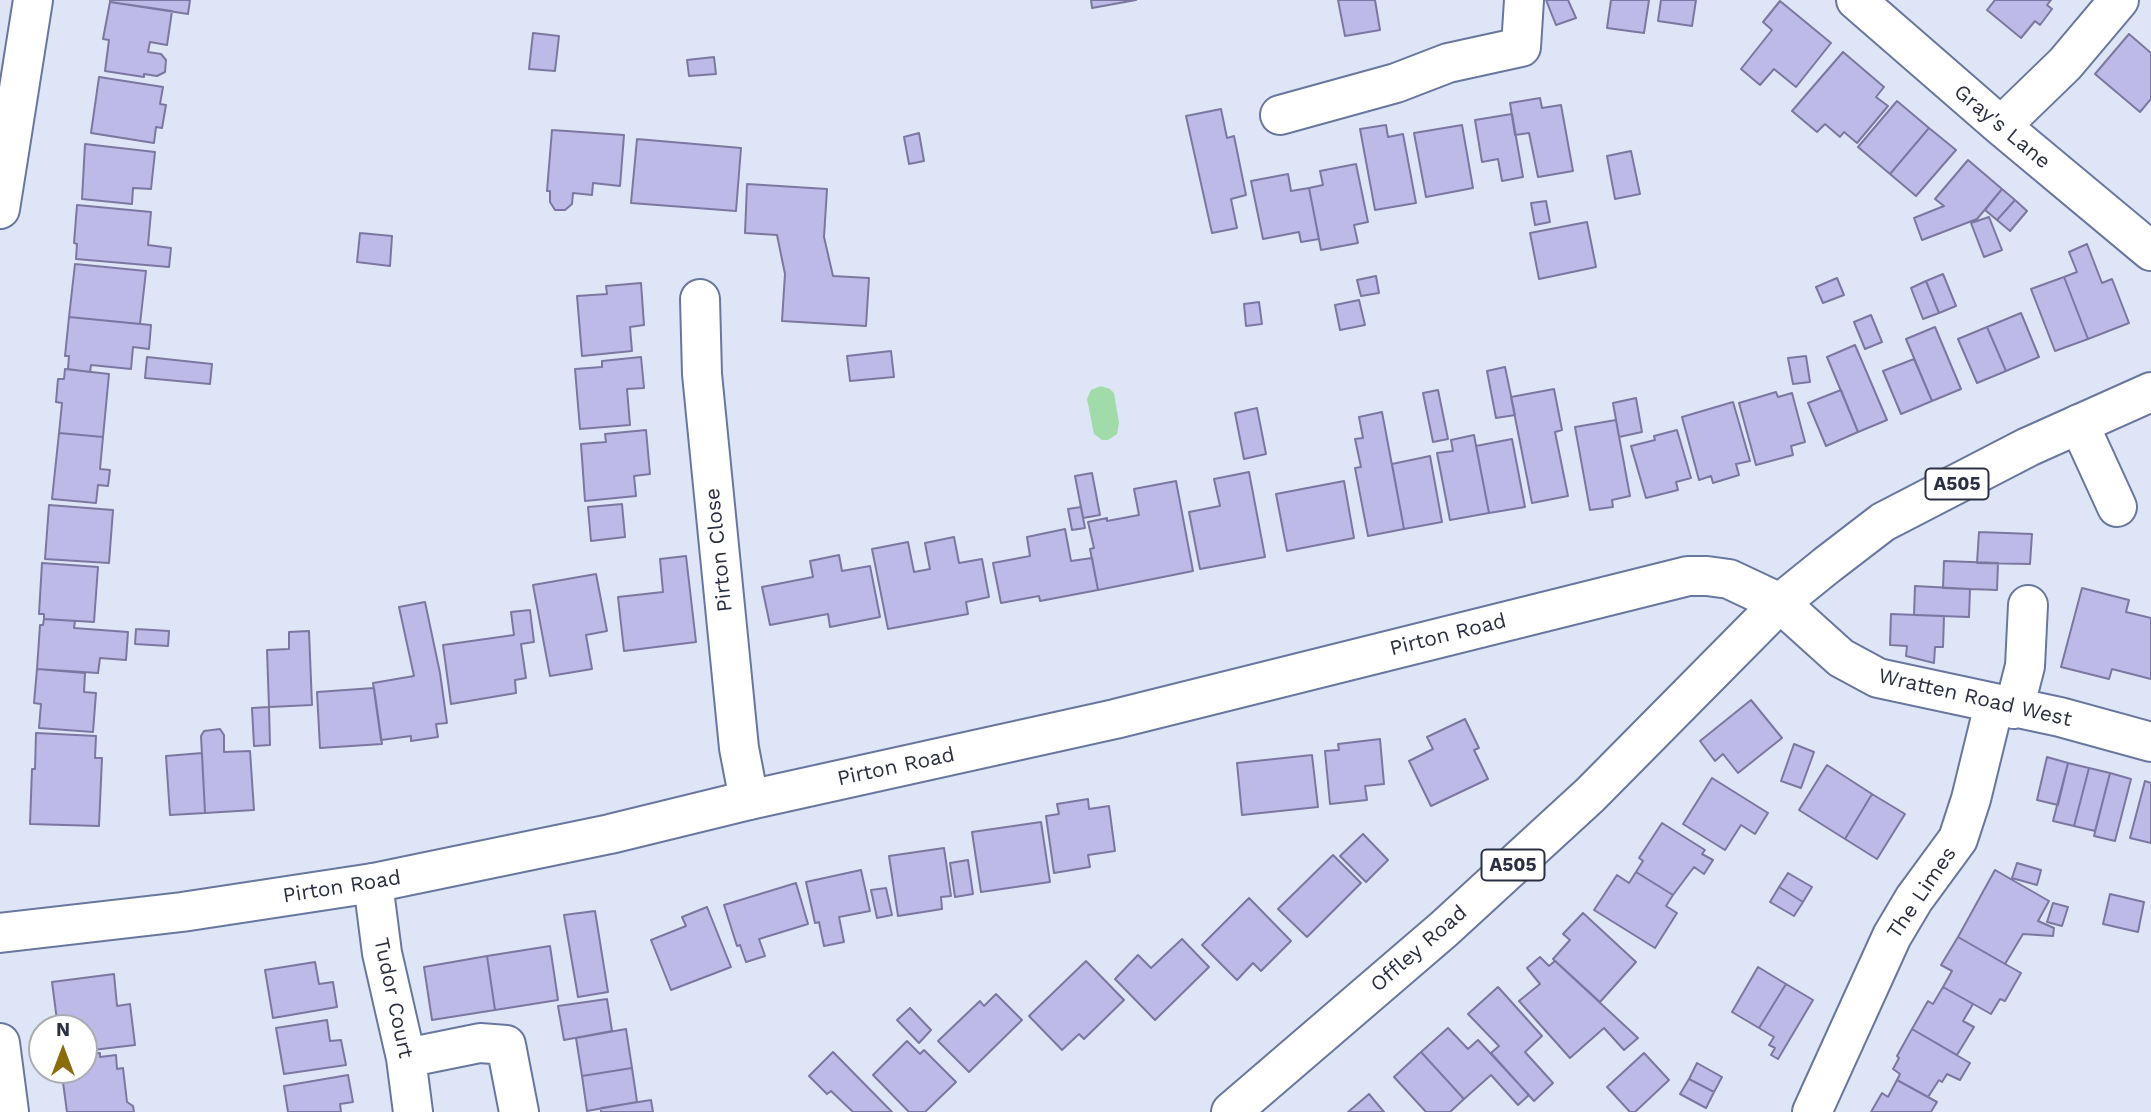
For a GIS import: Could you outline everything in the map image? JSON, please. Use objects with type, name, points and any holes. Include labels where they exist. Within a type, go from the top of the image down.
[{"type":"main road","points":[[0,209],[33,0]]},
{"type":"main road","points":[[1280,115],[1396,83],[1448,63],[1521,47],[1524,0]]},
{"type":"main road","name":"Gray's Lane","points":[[1856,0],[2001,127],[2151,251]]},
{"type":"main road","points":[[2001,127],[2064,64],[2119,0]]},
{"type":"main road","name":"Pirton Close","points":[[700,299],[703,387],[739,748],[749,800]]},
{"type":"main road","name":"A505","points":[[1780,603],[1883,522],[2028,447],[2151,392]]},
{"type":"main road","points":[[2079,424],[2117,507]]},
{"type":"main road","name":"Pirton Road","points":[[0,933],[182,912],[373,884],[610,834],[749,800],[1115,719],[1676,579],[1707,576],[1728,579],[1780,603]]},
{"type":"main road","name":"Wratten Road West","points":[[1780,603],[1840,658],[1878,678],[2060,717],[2151,741]]},
{"type":"main road","name":"Offley Road","points":[[1231,1112],[1444,929],[1590,795],[1780,603]]},
{"type":"main road","name":"The Limes","points":[[1812,1112],[1892,936],[1914,899],[1958,839],[2004,707],[2025,666],[2028,605]]},
{"type":"main road","name":"Tudor Court","points":[[373,884],[382,953],[406,1058],[413,1112]]},
{"type":"main road","points":[[0,1043],[9,1112]]},
{"type":"main road","points":[[406,1058],[480,1043],[506,1045],[519,1112]]},
{"type":"shaded area","points":[[1101,386],[1114,393],[1119,423],[1117,434],[1108,440],[1102,440],[1094,434],[1087,399],[1091,390]]},
{"type":"building","points":[[110,0],[190,0],[188,14]]},
{"type":"building","points":[[1091,0],[1136,0],[1092,8]]},
{"type":"building","points":[[1338,0],[1375,0],[1380,30],[1345,36]]},
{"type":"building","points":[[1546,0],[1568,0],[1576,18],[1556,25]]},
{"type":"building","points":[[1611,0],[1649,0],[1644,33],[1607,28]]},
{"type":"building","points":[[1661,0],[1696,0],[1692,26],[1658,21]]},
{"type":"building","points":[[1995,0],[2051,0],[2047,5],[2052,9],[2040,25],[2035,21],[2021,38],[1987,10]]},
{"type":"building","points":[[1780,1],[1831,43],[1796,87],[1774,69],[1760,85],[1741,69],[1772,30],[1763,22]]},
{"type":"building","points":[[110,2],[172,11],[167,45],[150,42],[148,52],[161,54],[166,60],[165,72],[157,76],[144,74],[144,77],[105,71],[109,40],[103,39]]},
{"type":"building","points":[[533,33],[559,36],[555,71],[529,69]]},
{"type":"building","points":[[2129,34],[2151,53],[2151,99],[2140,112],[2095,74]]},
{"type":"building","points":[[1843,52],[1884,87],[1876,97],[1888,106],[1857,143],[1844,132],[1840,137],[1825,124],[1817,132],[1792,111]]},
{"type":"building","points":[[714,57],[716,74],[689,76],[687,60]]},
{"type":"building","points":[[99,77],[163,87],[160,104],[166,105],[162,128],[156,127],[154,143],[91,133]]},
{"type":"building","points":[[1540,98],[1542,108],[1561,105],[1573,171],[1538,177],[1529,133],[1515,135],[1510,103]]},
{"type":"building","points":[[1897,101],[1929,128],[1890,174],[1858,147]]},
{"type":"building","points":[[1221,109],[1227,138],[1234,136],[1246,195],[1231,199],[1237,228],[1212,233],[1186,116]]},
{"type":"building","points":[[1512,114],[1523,177],[1502,181],[1498,159],[1482,162],[1475,120]]},
{"type":"building","points":[[1386,125],[1388,137],[1403,134],[1416,203],[1375,210],[1360,129]]},
{"type":"building","points":[[1462,125],[1473,188],[1426,197],[1414,133]]},
{"type":"building","points":[[1929,128],[1956,150],[1916,196],[1890,174]]},
{"type":"building","points":[[552,130],[624,135],[620,186],[593,183],[592,195],[573,193],[572,204],[565,210],[555,210],[550,202],[550,191],[547,191]]},
{"type":"building","points":[[919,133],[924,161],[909,164],[904,137]]},
{"type":"building","points":[[637,139],[741,148],[736,211],[631,203]]},
{"type":"building","points":[[85,144],[155,152],[151,189],[133,188],[132,204],[82,199]]},
{"type":"building","points":[[1631,151],[1640,194],[1615,199],[1607,156]]},
{"type":"building","points":[[1968,160],[2002,189],[1977,219],[1922,240],[1914,218],[1944,206],[1935,199]]},
{"type":"building","points":[[1356,164],[1368,222],[1354,225],[1358,243],[1321,250],[1309,188],[1323,185],[1320,171]]},
{"type":"building","points":[[1288,174],[1291,191],[1309,188],[1319,239],[1301,242],[1299,232],[1263,239],[1251,181]]},
{"type":"building","points":[[747,184],[827,189],[824,237],[833,276],[869,278],[866,326],[782,321],[785,274],[777,235],[745,233]]},
{"type":"building","points":[[2002,189],[2015,200],[1997,220],[1985,210]]},
{"type":"building","points":[[2015,200],[2027,211],[2010,231],[1997,220]]},
{"type":"building","points":[[1546,201],[1550,222],[1535,225],[1531,203]]},
{"type":"building","points":[[77,205],[151,212],[148,245],[171,248],[169,267],[76,259],[77,244],[74,243]]},
{"type":"building","points":[[1989,217],[2002,250],[1984,257],[1971,223]]},
{"type":"building","points":[[1587,222],[1596,267],[1539,279],[1530,233]]},
{"type":"building","points":[[360,233],[392,236],[390,266],[357,262]]},
{"type":"building","points":[[2087,244],[2102,283],[2112,279],[2129,323],[2088,339],[2064,277],[2077,272],[2069,252]]},
{"type":"building","points":[[75,264],[146,271],[140,324],[69,317]]},
{"type":"building","points":[[1943,274],[1956,306],[1939,313],[1926,281]]},
{"type":"building","points":[[1376,276],[1379,293],[1361,296],[1357,280]]},
{"type":"building","points":[[2064,277],[2088,339],[2055,351],[2031,289]]},
{"type":"building","points":[[1837,278],[1844,295],[1823,303],[1816,287]]},
{"type":"building","points":[[1926,281],[1939,313],[1923,319],[1911,288]]},
{"type":"building","points":[[641,283],[644,325],[630,327],[632,351],[582,356],[577,296],[607,294],[606,286]]},
{"type":"building","points":[[1359,300],[1365,325],[1340,330],[1335,305]]},
{"type":"building","points":[[1259,302],[1262,324],[1246,326],[1244,304]]},
{"type":"building","points":[[2021,313],[2039,357],[2006,371],[1987,327]]},
{"type":"building","points":[[1871,315],[1882,342],[1865,349],[1854,322]]},
{"type":"building","points":[[69,317],[151,325],[149,349],[133,347],[131,369],[91,365],[90,372],[68,369],[69,356],[65,356]]},
{"type":"building","points":[[1935,327],[1961,389],[1932,401],[1906,339]]},
{"type":"building","points":[[1987,327],[2006,371],[1977,383],[1958,339]]},
{"type":"building","points":[[1855,345],[1887,420],[1858,432],[1827,357]]},
{"type":"building","points":[[891,351],[894,377],[850,381],[847,356]]},
{"type":"building","points":[[1806,356],[1810,382],[1793,384],[1788,358]]},
{"type":"building","points":[[147,357],[212,364],[210,384],[145,378]]},
{"type":"building","points":[[641,357],[644,388],[627,389],[630,425],[580,429],[575,369],[602,367],[602,361]]},
{"type":"building","points":[[1914,359],[1932,401],[1901,414],[1883,371]]},
{"type":"building","points":[[1505,367],[1515,415],[1496,418],[1487,371]]},
{"type":"building","points":[[65,369],[109,374],[103,437],[59,433],[62,403],[56,402],[58,379],[64,379]]},
{"type":"building","points":[[1554,389],[1562,430],[1555,432],[1568,496],[1532,503],[1511,397]]},
{"type":"building","points":[[1438,390],[1448,439],[1433,442],[1423,393]]},
{"type":"building","points":[[1841,390],[1858,432],[1826,446],[1808,403]]},
{"type":"building","points":[[1776,392],[1778,397],[1792,393],[1805,442],[1791,446],[1793,455],[1756,465],[1739,403]]},
{"type":"building","points":[[1636,398],[1642,432],[1619,437],[1613,403]]},
{"type":"building","points":[[1733,402],[1750,461],[1736,464],[1739,475],[1713,483],[1711,476],[1699,480],[1682,417]]},
{"type":"building","points":[[1257,408],[1266,454],[1244,459],[1235,413]]},
{"type":"building","points":[[1382,412],[1404,529],[1368,536],[1355,468],[1361,467],[1355,439],[1363,438],[1359,417]]},
{"type":"building","points":[[1616,420],[1630,496],[1612,500],[1613,507],[1590,510],[1575,427]]},
{"type":"building","points":[[646,430],[650,474],[634,476],[636,496],[585,501],[581,444],[606,442],[605,434]]},
{"type":"building","points":[[1677,430],[1691,478],[1676,482],[1678,490],[1646,498],[1631,446],[1655,440],[1654,436]]},
{"type":"building","points":[[59,433],[103,437],[100,469],[110,470],[108,486],[98,485],[96,503],[52,499]]},
{"type":"building","points":[[1474,435],[1489,513],[1450,520],[1437,453],[1453,451],[1451,440]]},
{"type":"building","points":[[1512,439],[1525,507],[1489,513],[1476,446]]},
{"type":"building","points":[[1430,456],[1442,522],[1404,529],[1392,464]]},
{"type":"building","points":[[1249,472],[1265,557],[1200,569],[1189,512],[1220,506],[1214,479]]},
{"type":"building","points":[[1092,473],[1100,515],[1083,518],[1075,476]]},
{"type":"building","points":[[1176,481],[1193,571],[1098,590],[1090,549],[1094,548],[1088,522],[1139,515],[1134,489]]},
{"type":"building","points":[[1344,481],[1354,538],[1287,551],[1276,494]]},
{"type":"building","points":[[622,504],[625,537],[591,541],[588,507]]},
{"type":"building","points":[[49,505],[113,510],[109,563],[45,559]]},
{"type":"building","points":[[1081,507],[1085,528],[1072,530],[1068,509]]},
{"type":"building","points":[[1065,529],[1071,561],[1092,558],[1098,590],[1040,601],[1039,596],[1001,603],[993,563],[1030,556],[1027,537]]},
{"type":"building","points":[[1979,532],[2032,534],[2030,564],[1977,563]]},
{"type":"building","points":[[954,537],[959,563],[982,559],[989,597],[966,602],[968,614],[888,629],[872,549],[908,542],[914,572],[930,569],[925,543]]},
{"type":"building","points":[[839,555],[842,571],[870,566],[880,617],[830,627],[828,614],[770,625],[762,587],[813,577],[810,561]]},
{"type":"building","points":[[686,556],[696,642],[624,651],[618,597],[663,592],[660,559]]},
{"type":"building","points":[[1944,561],[1998,563],[1997,590],[1943,588]]},
{"type":"building","points":[[42,563],[98,567],[94,622],[44,619],[44,614],[39,614]]},
{"type":"building","points":[[596,574],[607,631],[586,635],[592,669],[550,676],[533,585]]},
{"type":"building","points":[[1915,586],[1970,589],[1969,617],[1914,615]]},
{"type":"building","points":[[2082,588],[2129,600],[2126,612],[2151,618],[2151,679],[2112,669],[2109,679],[2061,667]]},
{"type":"building","points":[[425,602],[447,723],[436,724],[438,737],[411,741],[411,736],[381,740],[373,683],[414,676],[399,607]]},
{"type":"building","points":[[530,610],[534,642],[521,644],[526,678],[515,680],[516,693],[451,704],[443,645],[514,635],[511,612]]},
{"type":"building","points":[[1891,614],[1944,616],[1943,647],[1935,647],[1934,663],[1906,656],[1907,646],[1890,645]]},
{"type":"building","points":[[44,619],[75,621],[74,628],[128,632],[126,660],[100,658],[98,673],[37,669],[40,625],[43,625]]},
{"type":"building","points":[[136,629],[169,631],[168,646],[135,644]]},
{"type":"building","points":[[309,631],[312,705],[269,707],[267,650],[289,649],[289,632]]},
{"type":"building","points":[[37,669],[85,673],[84,692],[96,693],[93,732],[39,728],[41,704],[34,703]]},
{"type":"building","points":[[374,688],[382,744],[320,748],[317,692]]},
{"type":"building","points":[[1751,700],[1782,738],[1738,773],[1723,754],[1715,761],[1700,741]]},
{"type":"building","points":[[269,707],[270,745],[254,746],[252,708]]},
{"type":"building","points":[[1465,719],[1479,748],[1474,750],[1488,779],[1431,806],[1409,761],[1433,749],[1427,737]]},
{"type":"building","points":[[220,729],[224,735],[224,752],[250,751],[254,810],[205,813],[201,736],[204,731]]},
{"type":"building","points":[[36,733],[96,736],[95,758],[102,758],[99,826],[30,824]]},
{"type":"building","points":[[1380,739],[1384,784],[1365,786],[1367,800],[1330,804],[1325,751],[1339,750],[1338,744]]},
{"type":"building","points":[[1794,744],[1814,752],[1801,788],[1781,781]]},
{"type":"building","points":[[202,753],[205,813],[170,815],[166,756]]},
{"type":"building","points":[[1312,755],[1318,807],[1242,815],[1237,763]]},
{"type":"building","points":[[2047,757],[2068,763],[2058,805],[2037,800]]},
{"type":"building","points":[[2068,763],[2089,768],[2074,826],[2053,821]]},
{"type":"building","points":[[1827,765],[1872,794],[1845,839],[1799,810]]},
{"type":"building","points":[[2089,768],[2110,773],[2095,831],[2074,826]]},
{"type":"building","points":[[2110,773],[2131,779],[2115,841],[2094,836]]},
{"type":"building","points":[[1712,778],[1768,813],[1755,834],[1741,825],[1725,850],[1683,824]]},
{"type":"building","points":[[2145,781],[2151,783],[2151,843],[2130,838]]},
{"type":"building","points":[[1872,794],[1905,814],[1877,859],[1845,839]]},
{"type":"building","points":[[1088,799],[1089,809],[1109,806],[1115,851],[1088,855],[1090,867],[1054,873],[1046,816],[1059,814],[1057,804]]},
{"type":"building","points":[[1041,822],[1050,882],[981,892],[972,832]]},
{"type":"building","points":[[1662,823],[1705,850],[1702,854],[1713,860],[1704,874],[1694,867],[1673,895],[1636,872],[1643,861],[1639,858]]},
{"type":"building","points":[[1363,834],[1388,860],[1366,882],[1340,856]]},
{"type":"building","points":[[944,848],[951,896],[941,897],[942,909],[898,916],[889,856]]},
{"type":"building","points":[[1333,855],[1361,883],[1307,937],[1278,909]]},
{"type":"building","points":[[968,860],[973,894],[955,897],[950,863]]},
{"type":"building","points":[[2017,863],[2041,870],[2037,885],[2012,878]]},
{"type":"building","points":[[861,870],[870,911],[839,917],[844,942],[824,946],[819,922],[815,923],[806,882]]},
{"type":"building","points":[[1995,870],[2049,901],[2038,921],[2054,928],[2053,936],[2023,934],[2005,964],[1958,937]]},
{"type":"building","points":[[1636,872],[1673,895],[1666,906],[1677,913],[1655,948],[1594,910],[1617,875],[1629,883]]},
{"type":"building","points":[[1788,873],[1812,887],[1803,902],[1779,887]]},
{"type":"building","points":[[796,883],[808,924],[759,939],[765,956],[746,962],[740,945],[737,946],[724,905]]},
{"type":"building","points":[[1779,887],[1803,902],[1794,916],[1770,902]]},
{"type":"building","points":[[886,888],[892,915],[877,918],[871,890]]},
{"type":"building","points":[[2110,894],[2144,902],[2138,932],[2103,924]]},
{"type":"building","points":[[1249,898],[1291,941],[1261,971],[1253,963],[1237,980],[1202,945]]},
{"type":"building","points":[[2053,903],[2068,907],[2062,926],[2047,922]]},
{"type":"building","points":[[707,907],[731,967],[671,990],[651,940],[686,926],[682,917]]},
{"type":"building","points":[[595,911],[608,992],[578,997],[564,915]]},
{"type":"building","points":[[1583,913],[1636,962],[1600,1002],[1553,959],[1570,940],[1563,934]]},
{"type":"building","points":[[1958,937],[2021,973],[2005,1001],[2000,999],[1991,1014],[1943,987],[1952,971],[1941,965]]},
{"type":"building","points":[[1182,939],[1209,967],[1155,1020],[1115,979],[1138,955],[1151,968]]},
{"type":"building","points":[[550,946],[558,1000],[495,1010],[487,956]]},
{"type":"building","points":[[487,956],[495,1010],[432,1020],[424,967]]},
{"type":"building","points":[[1540,957],[1549,966],[1555,961],[1638,1038],[1624,1050],[1604,1028],[1570,1058],[1519,1001],[1540,984],[1527,968]]},
{"type":"building","points":[[1086,961],[1124,1000],[1084,1039],[1079,1034],[1062,1050],[1029,1016]]},
{"type":"building","points":[[315,962],[319,984],[333,982],[337,1007],[273,1018],[265,970]]},
{"type":"building","points":[[1758,967],[1786,984],[1759,1028],[1732,1012]]},
{"type":"building","points":[[114,974],[117,1006],[130,1004],[135,1045],[98,1049],[98,1014],[56,1014],[52,982]]},
{"type":"building","points":[[1786,984],[1813,1000],[1778,1059],[1771,1055],[1775,1048],[1769,1045],[1774,1037],[1759,1028]]},
{"type":"building","points":[[1498,987],[1542,1036],[1525,1052],[1553,1083],[1534,1101],[1491,1053],[1499,1046],[1468,1014]]},
{"type":"building","points":[[1943,987],[1973,1004],[1963,1021],[1974,1027],[1957,1055],[1912,1029],[1928,1001],[1933,1004]]},
{"type":"building","points":[[996,994],[1022,1020],[969,1072],[938,1041],[980,1001],[984,1006]]},
{"type":"building","points":[[607,999],[612,1031],[564,1040],[558,1006]]},
{"type":"building","points":[[910,1008],[931,1030],[919,1043],[897,1020]]},
{"type":"building","points":[[327,1020],[330,1041],[341,1040],[346,1065],[284,1074],[276,1028]]},
{"type":"building","points":[[1448,1028],[1468,1049],[1478,1040],[1529,1095],[1518,1105],[1491,1075],[1464,1099],[1421,1052]]},
{"type":"building","points":[[626,1029],[632,1068],[582,1076],[576,1038]]},
{"type":"building","points":[[1912,1029],[1970,1063],[1960,1080],[1947,1074],[1942,1082],[1939,1080],[1928,1097],[1897,1080],[1900,1074],[1893,1069]]},
{"type":"building","points":[[907,1041],[920,1054],[924,1050],[956,1082],[925,1112],[909,1112],[873,1075]]},
{"type":"building","points":[[833,1052],[892,1112],[853,1112],[831,1091],[827,1094],[809,1076]]},
{"type":"building","points":[[1421,1052],[1464,1099],[1450,1112],[1426,1112],[1394,1077]]},
{"type":"building","points":[[98,1053],[100,1057],[116,1055],[117,1069],[123,1068],[127,1102],[133,1106],[134,1112],[67,1112],[63,1084],[98,1084]]},
{"type":"building","points":[[1644,1053],[1669,1080],[1635,1112],[1630,1112],[1607,1087]]},
{"type":"building","points":[[1697,1063],[1722,1077],[1714,1092],[1689,1079]]},
{"type":"building","points":[[632,1068],[637,1102],[587,1111],[582,1076]]},
{"type":"building","points":[[348,1075],[353,1102],[340,1104],[341,1112],[288,1112],[284,1086]]},
{"type":"building","points":[[1689,1079],[1714,1092],[1706,1108],[1680,1094]]},
{"type":"building","points":[[1897,1080],[1937,1102],[1931,1112],[1871,1112],[1882,1093],[1888,1097]]},
{"type":"building","points":[[1369,1094],[1384,1112],[1348,1112]]},
{"type":"building","points":[[651,1100],[653,1112],[601,1112],[601,1108]]}]
